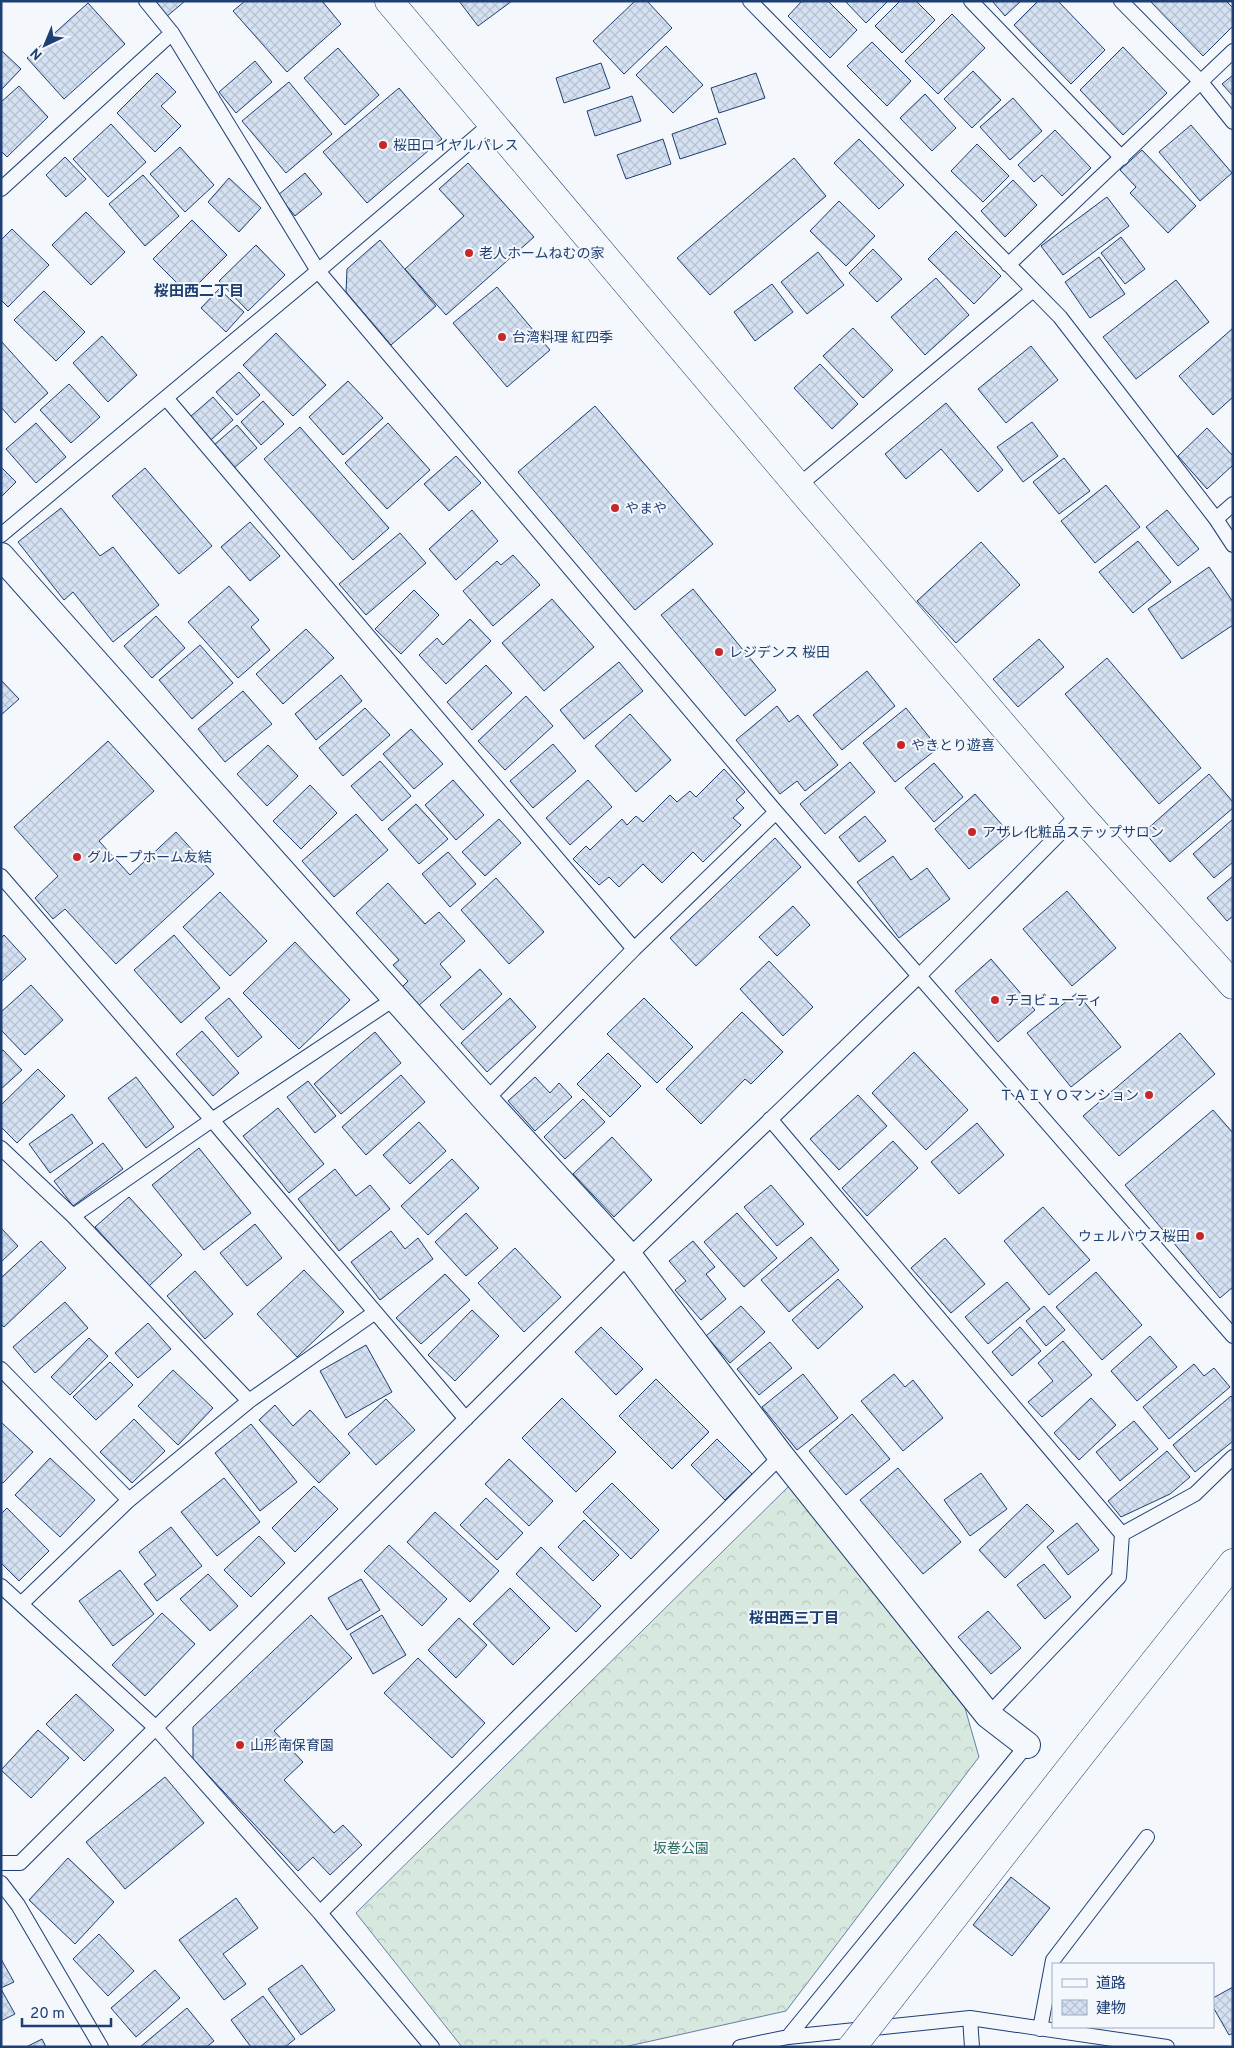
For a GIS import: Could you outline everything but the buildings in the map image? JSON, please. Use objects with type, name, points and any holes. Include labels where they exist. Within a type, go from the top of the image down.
[{"type":"street","points":[[389,1],[798,486],[1079,814],[1233,985]]},
{"type":"street","points":[[1,556],[486,1100],[629,1256],[782,1456],[988,1715],[1027,1745]]},
{"type":"street","points":[[852,2047],[1233,1563]]},
{"type":"lane","points":[[146,1],[172,33],[318,271],[776,812],[1233,1336]]},
{"type":"lane","points":[[750,1],[1060,317],[1216,519],[1233,545]]},
{"type":"lane","points":[[971,1],[1122,158]]},
{"type":"lane","points":[[1121,1],[1201,82],[1233,122]]},
{"type":"lane","points":[[1,189],[172,33]]},
{"type":"lane","points":[[1008,265],[1233,51]]},
{"type":"lane","points":[[1,534],[318,271],[492,122]]},
{"type":"lane","points":[[798,486],[1032,290]]},
{"type":"lane","points":[[166,398],[634,949]]},
{"type":"lane","points":[[1216,519],[1233,504]]},
{"type":"lane","points":[[486,1100],[634,949],[776,812]]},
{"type":"lane","points":[[1,1863],[20,1862],[629,1256],[920,975],[1079,814]]},
{"type":"lane","points":[[1,876],[212,1120],[466,1419]]},
{"type":"lane","points":[[73,1216],[396,997]]},
{"type":"lane","points":[[770,1120],[1122,1534],[1119,1577],[988,1715]]},
{"type":"lane","points":[[1,1148],[73,1216],[249,1402]]},
{"type":"lane","points":[[21,1604],[129,1500],[249,1402],[374,1313]]},
{"type":"lane","points":[[1,1369],[129,1500]]},
{"type":"lane","points":[[320,1913],[782,1456]]},
{"type":"lane","points":[[1122,1534],[1195,1494],[1233,1456]]},
{"type":"lane","points":[[1,1586],[155,1727],[320,1913],[432,2047]]},
{"type":"lane","points":[[788,2037],[1027,1745]]},
{"type":"lane","points":[[1052,1963],[1147,1837]]},
{"type":"lane","points":[[1,1883],[18,1906],[101,2047]]},
{"type":"lane","points":[[1040,2029],[1052,1965]]},
{"type":"lane","points":[[970,2018],[972,2047]]},
{"type":"lane","points":[[740,2047],[788,2037],[970,2018],[1167,2047]]},
{"type":"green space","name":"坂巻公園","points":[[789,1486],[965,1708],[979,1757],[786,2011],[624,2047],[462,2047],[356,1913]]},
{"type":"place","name":"桜田ロイヤルパレス","points":[[383,145]]},
{"type":"place","name":"老人ホームねむの家","points":[[469,253]]},
{"type":"place","name":"台湾料理 紅四季","points":[[502,337]]},
{"type":"place","name":"やまや","points":[[615,508]]},
{"type":"place","name":"レジデンス 桜田","points":[[719,652]]},
{"type":"place","name":"やきとり遊喜","points":[[901,745]]},
{"type":"place","name":"アザレ化粧品ステップサロン","points":[[972,832]]},
{"type":"place","name":"グループホーム友結","points":[[77,857]]},
{"type":"place","name":"チヨビューティ","points":[[995,1000]]},
{"type":"place","name":"ＴＡＩＹＯマンション","points":[[1149,1095]]},
{"type":"place","name":"ウェルハウス桜田","points":[[1200,1236]]},
{"type":"place","name":"山形南保育園","points":[[240,1745]]},
{"type":"district","name":"桜田西二丁目","points":[[199,291]]},
{"type":"district","name":"桜田西三丁目","points":[[794,1618]]}]
